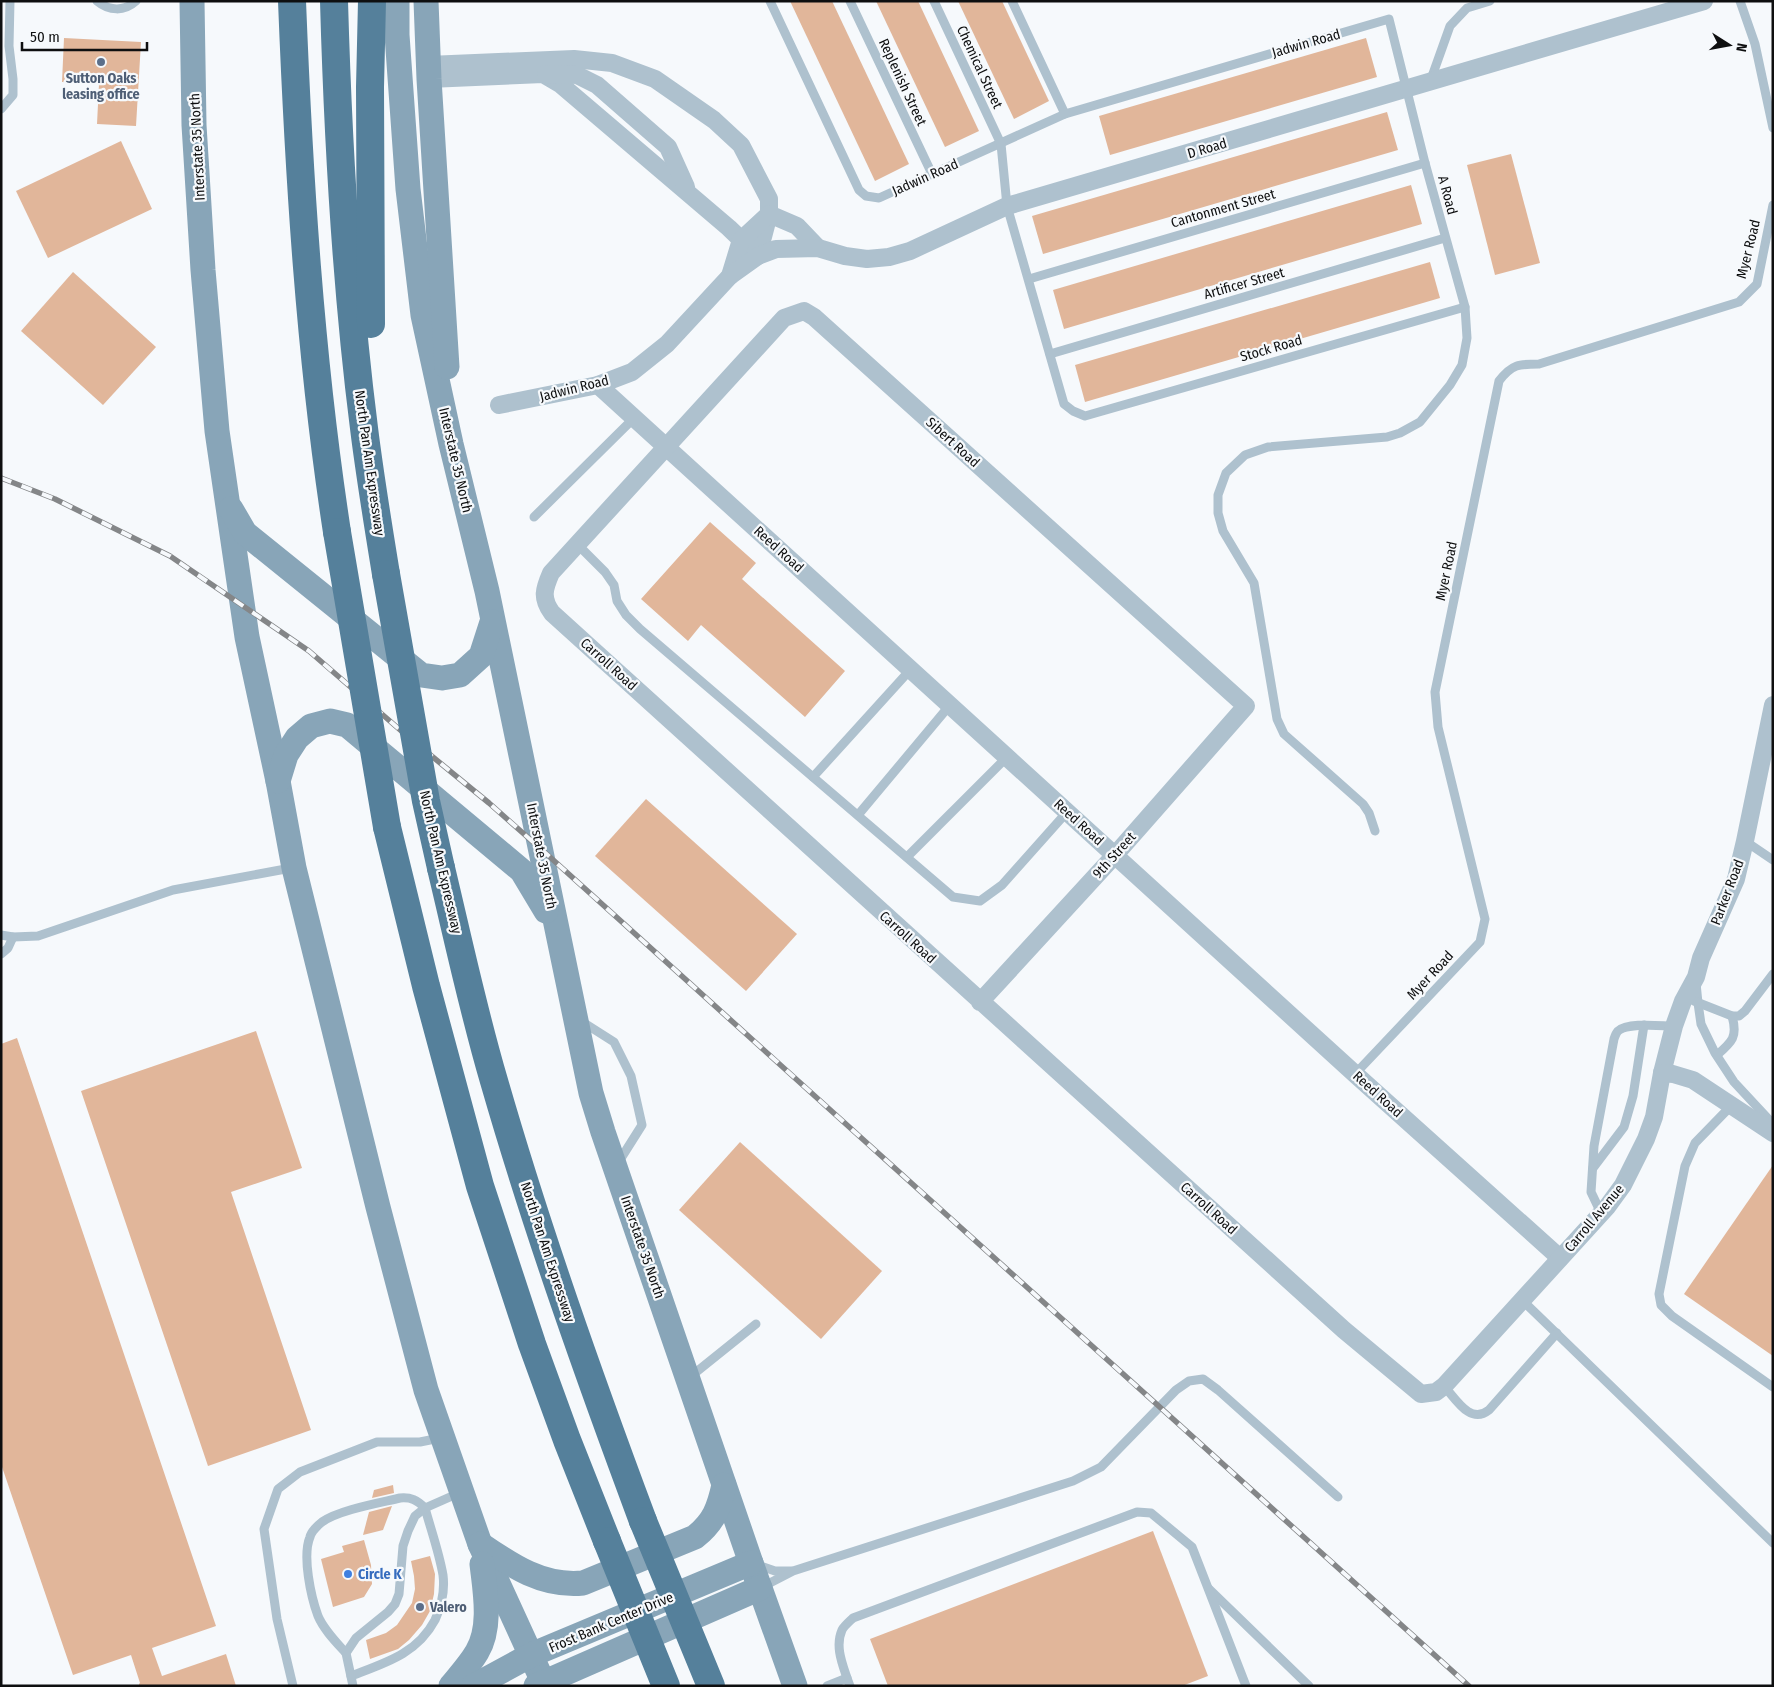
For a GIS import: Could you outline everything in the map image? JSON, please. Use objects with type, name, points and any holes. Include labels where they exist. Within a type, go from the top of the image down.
[{"type":"highway","points":[[275,1],[279,123],[290,268],[298,325],[320,410]]},
{"type":"highway","points":[[292,1],[303,224],[320,410],[337,532],[387,827],[426,986],[480,1186],[557,1414],[666,1686]]},
{"type":"highway","name":"North Pan Am Expressway","points":[[334,1],[337,98],[350,289],[364,427],[386,574],[421,774],[441,868],[493,1079],[524,1182],[588,1372],[643,1521],[711,1686]]},
{"type":"highway","points":[[372,1],[370,292],[378,520]]},
{"type":"main road","name":"Interstate 35 North","points":[[192,1],[194,125],[203,270],[217,431],[246,637],[278,781],[294,868],[386,1238],[426,1390],[480,1544],[531,1655],[541,1685]]},
{"type":"main road","name":"Interstate 35 North","points":[[397,1],[396,35],[409,199],[423,315],[451,444],[487,591],[591,1093],[724,1485],[795,1686]]},
{"type":"main road","points":[[426,1],[428,72],[451,444]]},
{"type":"main road","points":[[227,503],[245,533],[421,675],[442,678],[460,675],[481,656],[492,619]]},
{"type":"main road","points":[[278,781],[286,755],[296,738],[311,726],[330,721],[347,725],[522,871],[556,928]]},
{"type":"main road","points":[[480,1544],[502,1559],[534,1576],[567,1585],[583,1583],[695,1537],[707,1528],[720,1502],[724,1485]]},
{"type":"main road","points":[[451,1686],[478,1651],[485,1627],[486,1599],[480,1544]]},
{"type":"main road","name":"Frost Bank Center Drive","points":[[474,1686],[531,1655],[751,1563]]},
{"type":"main road","name":"Frost Bank Center Drive","points":[[541,1685],[760,1588]]},
{"type":"street","points":[[1407,89],[1704,1]]},
{"type":"street","points":[[574,59],[612,63],[655,80],[714,120],[741,145],[769,199],[769,214],[758,256],[688,193],[668,147],[597,85],[577,75],[428,72],[574,59]]},
{"type":"street","name":"D Road","points":[[1007,206],[1407,89]]},
{"type":"street","name":"Jadwin Road","points":[[499,405],[598,385],[632,372],[667,344],[730,276],[758,256],[776,249],[818,248],[845,256],[867,259],[889,257],[910,251],[1007,206]]},
{"type":"street","points":[[741,240],[769,214]]},
{"type":"street","name":"Jadwin Road","points":[[769,214],[797,226],[818,248]]},
{"type":"street","name":"Jadwin Road","points":[[730,276],[741,240]]},
{"type":"street","name":"Sibert Road","points":[[666,446],[784,318],[804,311],[822,323],[1246,706]]},
{"type":"street","name":"Reed Road","points":[[598,385],[1355,1074],[1560,1258]]},
{"type":"street","name":"Carroll Road","points":[[666,446],[551,573],[544,588],[546,604],[552,613],[1344,1330],[1421,1394],[1437,1390]]},
{"type":"street","name":"Parker Road","points":[[1662,1073],[1674,1026],[1691,1000],[1701,958],[1736,879],[1773,705]]},
{"type":"street","name":"9th Street","points":[[980,1002],[1246,706]]},
{"type":"street","points":[[1662,1073],[1693,1080],[1773,1133]]},
{"type":"street","name":"Carroll Avenue","points":[[1437,1390],[1601,1213],[1623,1185],[1646,1139],[1654,1117],[1662,1073]]},
{"type":"lane","points":[[97,1],[104,7],[114,10],[125,9],[136,1]]},
{"type":"lane","name":"Jadwin Road","points":[[770,1],[859,190],[866,196],[878,198],[1065,114],[1389,19],[1407,89]]},
{"type":"lane","name":"Replenish Street","points":[[850,1],[932,174]]},
{"type":"lane","name":"Chemical Street","points":[[934,1],[1001,144],[1007,206],[1064,404],[1073,411],[1085,416]]},
{"type":"lane","points":[[1012,1],[1065,114]]},
{"type":"lane","points":[[1430,82],[1450,26],[1467,8],[1490,1]]},
{"type":"lane","points":[[1740,1],[1755,44],[1773,128]]},
{"type":"lane","points":[[1,109],[13,95],[7,6]]},
{"type":"lane","name":"A Road","points":[[1375,831],[1369,813],[1363,804],[1284,734],[1277,719],[1254,584],[1223,531],[1218,513],[1218,495],[1226,473],[1246,455],[1268,447],[1387,438],[1400,433],[1420,422],[1450,384],[1462,365],[1467,338],[1465,307],[1425,163],[1407,89]]},
{"type":"lane","name":"Cantonment Street","points":[[1029,279],[1425,163]]},
{"type":"lane","name":"Myer Road","points":[[1355,1074],[1480,942],[1483,933],[1485,919],[1438,727],[1435,692],[1499,381],[1507,370],[1519,364],[1539,364],[1739,302],[1757,284],[1773,205]]},
{"type":"lane","name":"Artificer Street","points":[[1050,354],[1445,238]]},
{"type":"lane","name":"Stock Road","points":[[1085,416],[1465,307]]},
{"type":"lane","points":[[534,517],[634,418]]},
{"type":"lane","points":[[576,544],[605,572],[614,585],[617,601],[633,622],[954,897],[980,900],[1002,885],[1067,812]]},
{"type":"lane","points":[[813,776],[910,669]]},
{"type":"lane","points":[[858,815],[950,705]]},
{"type":"lane","points":[[907,857],[1007,757]]},
{"type":"lane","points":[[1745,841],[1773,860]]},
{"type":"lane","points":[[1,935],[13,937],[38,936],[173,890],[294,868]]},
{"type":"lane","points":[[1,954],[8,948],[13,937]]},
{"type":"lane","points":[[1691,1000],[1732,1016],[1739,1016],[1745,1011],[1773,974]]},
{"type":"lane","points":[[1691,1000],[1717,1056],[1734,1082],[1773,1124]]},
{"type":"lane","points":[[1717,1056],[1735,1035],[1732,1016]]},
{"type":"lane","points":[[575,1017],[614,1042],[631,1076],[642,1125],[615,1168]]},
{"type":"lane","points":[[1601,1213],[1591,1192],[1592,1168],[1594,1146],[1614,1039],[1618,1031],[1625,1027],[1644,1025],[1674,1026]]},
{"type":"lane","points":[[1592,1168],[1624,1127],[1633,1096],[1644,1025]]},
{"type":"lane","points":[[1731,1106],[1695,1143],[1685,1166],[1659,1294],[1661,1305],[1672,1316],[1773,1387]]},
{"type":"lane","points":[[1522,1300],[1773,1543]]},
{"type":"lane","points":[[688,1379],[756,1324]]},
{"type":"lane","points":[[1437,1390],[1468,1413],[1477,1416],[1482,1415],[1557,1333]]},
{"type":"lane","points":[[760,1588],[793,1571],[1073,1481],[1101,1467],[1176,1390],[1189,1381],[1203,1379],[1218,1390],[1338,1497]]},
{"type":"lane","points":[[293,1686],[277,1619],[264,1529],[278,1489],[300,1472],[377,1442],[420,1442],[443,1437]]},
{"type":"lane","points":[[346,1653],[356,1638],[395,1604],[399,1594],[403,1546],[415,1516],[425,1508],[462,1492]]},
{"type":"lane","points":[[351,1676],[395,1658],[415,1646],[430,1630],[440,1611],[444,1592],[443,1575],[425,1508],[417,1500],[408,1497],[400,1498],[341,1513],[323,1522],[310,1535],[307,1553],[308,1575],[318,1616],[335,1642],[346,1653],[353,1686]]},
{"type":"lane","points":[[827,1686],[849,1682],[840,1660],[839,1645],[842,1629],[853,1618],[1137,1512],[1151,1513],[1192,1548],[1246,1686]]},
{"type":"lane","points":[[751,1563],[775,1571],[793,1571]]},
{"type":"lane","points":[[1207,1587],[1309,1686]]},
{"type":"building","points":[[790,1],[832,1],[909,164],[875,181]]},
{"type":"building","points":[[876,1],[918,1],[979,131],[945,147]]},
{"type":"building","points":[[958,1],[1002,1],[1049,101],[1014,119]]},
{"type":"building","name":"Sutton Oaks leasing office","points":[[64,38],[141,42],[136,126],[97,124],[99,84],[62,82]]},
{"type":"building","points":[[1366,38],[1377,77],[1110,155],[1099,116]]},
{"type":"building","points":[[1387,112],[1398,150],[1043,254],[1032,216]]},
{"type":"building","points":[[121,141],[152,209],[48,258],[16,191]]},
{"type":"building","points":[[1511,154],[1540,263],[1495,275],[1467,165]]},
{"type":"building","points":[[1411,185],[1422,224],[1064,329],[1053,290]]},
{"type":"building","points":[[1430,262],[1440,298],[1085,402],[1075,365]]},
{"type":"building","points":[[73,272],[156,347],[103,405],[21,331]]},
{"type":"building","points":[[710,522],[756,563],[742,579],[845,671],[805,717],[701,625],[688,641],[641,599]]},
{"type":"building","points":[[646,799],[797,934],[746,991],[595,856]]},
{"type":"building","points":[[256,1031],[302,1168],[231,1192],[311,1430],[208,1466],[81,1091]]},
{"type":"building","points":[[17,1038],[216,1626],[152,1648],[162,1676],[226,1654],[236,1686],[139,1686],[140,1683],[131,1655],[73,1675],[1,1464],[1,1044]]},
{"type":"building","points":[[740,1142],[882,1271],[821,1339],[679,1210]]},
{"type":"building","points":[[1773,1165],[1773,1356],[1684,1294]]},
{"type":"building","points":[[393,1485],[394,1493],[372,1498],[374,1490]]},
{"type":"building","points":[[392,1506],[383,1530],[363,1535],[369,1512]]},
{"type":"building","points":[[1153,1531],[1208,1676],[1182,1686],[888,1686],[870,1639]]},
{"type":"building","name":"Circle K","points":[[364,1540],[371,1565],[372,1584],[364,1597],[333,1607],[321,1559],[344,1552],[342,1546]]},
{"type":"building","name":"Valero","points":[[430,1556],[435,1574],[434,1594],[430,1611],[422,1625],[398,1649],[370,1659],[366,1640],[386,1633],[397,1625],[412,1603],[415,1589],[411,1561]]},
{"type":"railway","points":[[1,478],[55,499],[170,556],[309,651],[541,849],[1469,1686]]},
{"type":"place","name":"Sutton Oaks leasing office","points":[[101,62]]},
{"type":"place","name":"Circle K","points":[[348,1574]]},
{"type":"place","name":"Valero","points":[[420,1607]]}]
